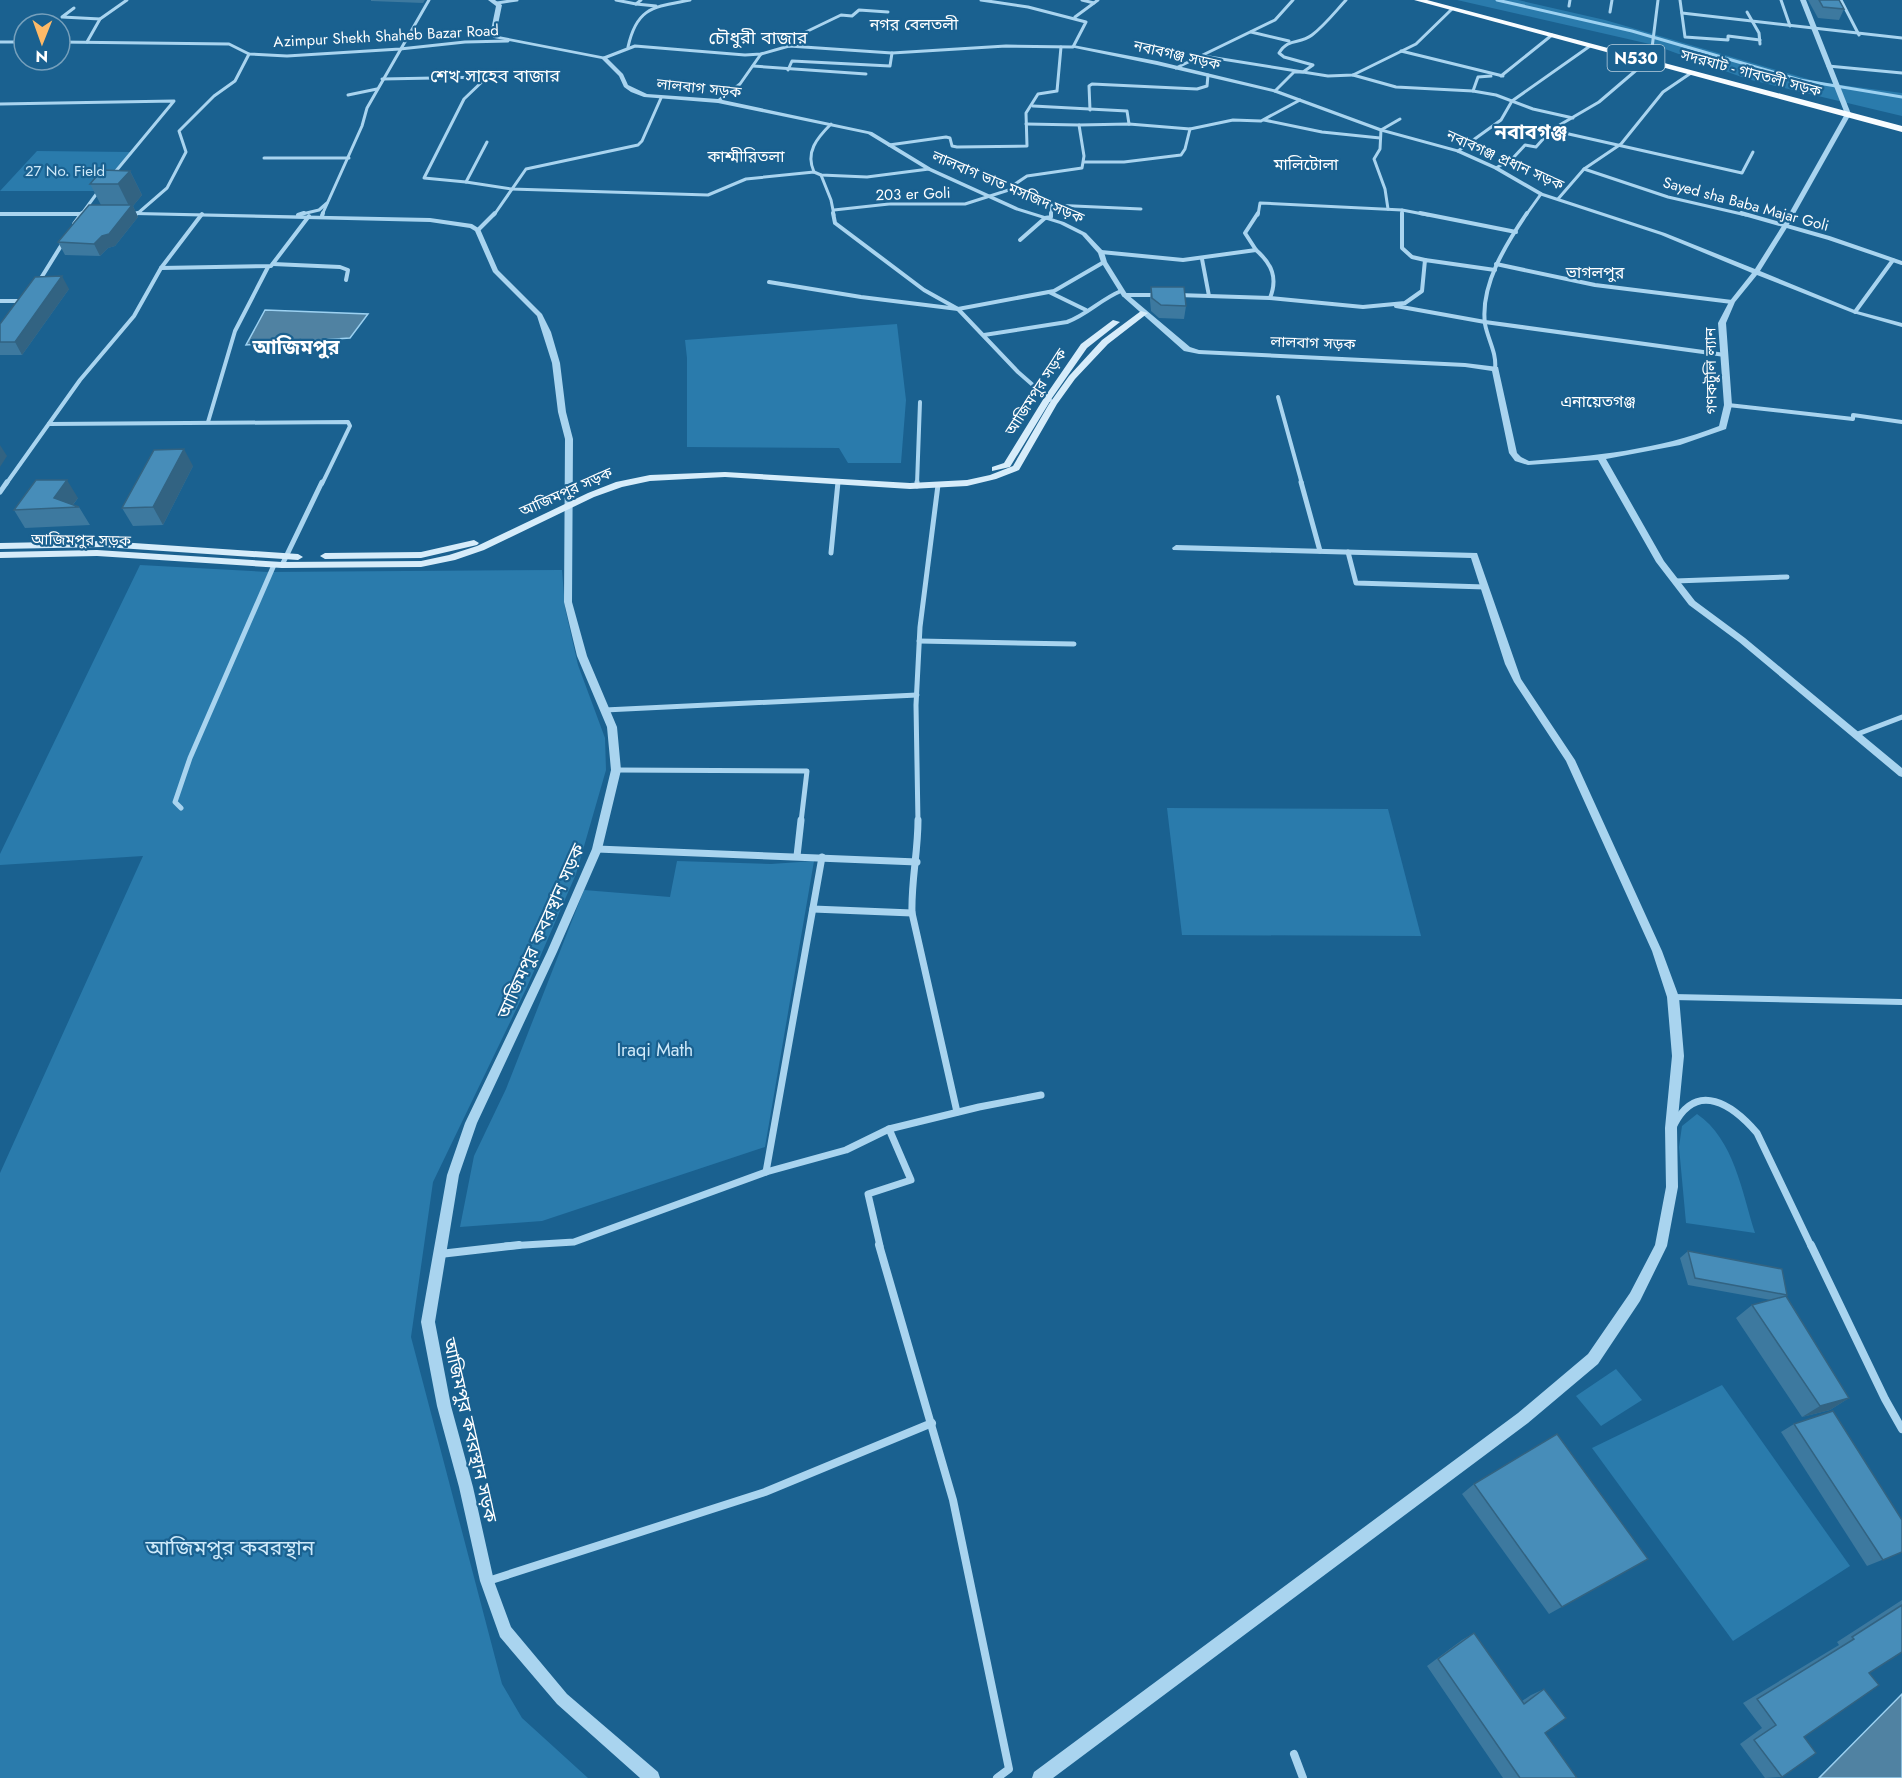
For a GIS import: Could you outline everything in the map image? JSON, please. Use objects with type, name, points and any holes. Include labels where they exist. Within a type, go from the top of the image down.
[{"type":"highway","name":"সদরঘাট - গাবতলী সড়ক","points":[[1418,0],[1902,129]]},
{"type":"main road","name":"আজিমপুর সড়ক","points":[[568,502],[621,483],[672,476],[917,483],[1002,468],[1016,452],[1051,400],[1096,349],[1141,310]]},
{"type":"main road","name":"আজিমপুর সড়ক","points":[[0,555],[97,553],[280,562],[440,561],[473,551],[568,502],[619,479],[671,471],[801,473],[938,485],[973,481],[1016,468],[1051,400]]},
{"type":"main road","name":"আজিমপুর সড়ক","points":[[0,546],[104,544],[280,562]]},
{"type":"street","points":[[87,42],[100,20],[127,0]]},
{"type":"street","points":[[322,216],[362,126],[367,108],[429,0]]},
{"type":"street","points":[[494,2],[516,0]]},
{"type":"street","points":[[616,0],[656,6],[690,0]]},
{"type":"street","points":[[636,4],[641,0]]},
{"type":"street","points":[[494,2],[499,9],[493,35],[508,41],[604,58],[628,47],[760,54],[789,46],[892,53],[996,46],[1073,47],[1086,22],[1075,17],[981,0]]},
{"type":"street","points":[[1082,0],[1094,3]]},
{"type":"street","points":[[1075,17],[1098,0]]},
{"type":"street","points":[[1176,68],[1275,20],[1293,0]]},
{"type":"street","points":[[1251,32],[1289,40],[1307,38],[1347,0]]},
{"type":"street","points":[[1569,6],[1570,0]]},
{"type":"street","points":[[1610,12],[1612,0]]},
{"type":"street","points":[[1496,168],[1513,158],[1526,145],[1536,147],[1551,130],[1599,102],[1643,60],[1652,48],[1656,34],[1658,0]]},
{"type":"street","points":[[1680,0],[1686,37],[1728,40],[1728,36],[1760,42],[1759,33],[1750,22],[1747,12]]},
{"type":"street","points":[[1781,0],[1790,26]]},
{"type":"street","points":[[1803,0],[1848,114]]},
{"type":"street","points":[[1841,0],[1859,35]]},
{"type":"street","points":[[628,47],[636,20],[656,6]]},
{"type":"street","points":[[75,8],[62,17],[100,20]]},
{"type":"street","points":[[1353,75],[1416,44],[1452,9]]},
{"type":"street","points":[[789,46],[785,42],[841,15],[852,16],[859,10],[888,12]]},
{"type":"street","points":[[1682,13],[1859,35],[1902,38]]},
{"type":"street","points":[[1473,91],[1478,77],[1503,76],[1552,35]]},
{"type":"street","points":[[1275,91],[1294,72],[1303,72],[1313,65],[1284,57],[1279,53],[1289,40]]},
{"type":"street","name":"Azimpur Shekh Shaheb Bazar Road","points":[[72,42],[229,44],[249,54],[328,54],[465,42],[508,41]]},
{"type":"street","points":[[1458,151],[1501,120],[1512,101],[1590,46]]},
{"type":"street","points":[[889,145],[946,137],[950,138],[951,145],[957,147],[1028,145],[1026,113],[1033,106],[1038,94],[1057,91],[1061,47]]},
{"type":"street","name":"নবাবগঞ্জ সড়ক","points":[[1073,47],[1275,91]]},
{"type":"street","points":[[1401,51],[1503,76]]},
{"type":"street","points":[[788,70],[792,61],[890,66],[892,53]]},
{"type":"street","points":[[137,214],[167,188],[185,155],[186,149],[178,131],[214,96],[235,81],[249,54]]},
{"type":"street","points":[[718,101],[740,84],[760,54]]},
{"type":"street","points":[[1203,56],[1294,72],[1328,76],[1353,75],[1395,87],[1473,91],[1496,95],[1573,118]]},
{"type":"street","name":"লালবাগ সড়ক","points":[[604,58],[616,69],[626,86],[633,92],[661,98],[718,101],[831,124]]},
{"type":"street","points":[[753,66],[866,74]]},
{"type":"street","points":[[1828,66],[1902,74]]},
{"type":"street","points":[[1558,199],[1584,169],[1621,144],[1663,92],[1691,73]]},
{"type":"street","points":[[1090,110],[1089,86],[1092,84],[1197,88],[1207,87],[1208,75]]},
{"type":"street","points":[[382,79],[487,77],[464,99],[424,178],[511,189],[708,195],[746,179],[814,172]]},
{"type":"street","points":[[348,95],[377,89]]},
{"type":"street","name":"নবাবগঞ্জ প্রধান সড়ক","points":[[1275,91],[1381,130],[1458,151],[1496,168],[1541,194],[1663,234],[1855,312],[1902,325]]},
{"type":"street","points":[[126,214],[322,216],[430,220],[465,224],[478,230],[494,215],[526,169],[638,145],[642,141],[661,98]]},
{"type":"street","points":[[1263,120],[1300,100]]},
{"type":"street","points":[[0,104],[174,101],[80,214],[33,292]]},
{"type":"street","points":[[1033,106],[1127,111],[1129,124]]},
{"type":"street","name":"গণকটুলি ল্যান","points":[[1495,369],[1513,453],[1518,459],[1528,463],[1601,457],[1700,437],[1723,427],[1728,405],[1722,323],[1732,302],[1756,272],[1785,226],[1848,114]]},
{"type":"street","points":[[1388,209],[1385,189],[1374,159],[1380,149],[1381,130],[1400,119]]},
{"type":"street","points":[[1026,124],[1129,124],[1190,129],[1233,120],[1263,120],[1322,132],[1380,138]]},
{"type":"street","points":[[831,124],[815,142],[809,154],[810,166],[820,176],[867,177],[929,169]]},
{"type":"street","name":"লালবাগ ভাত মসজিদ সড়ক","points":[[831,124],[870,134],[929,169],[1017,209],[1084,234],[1101,252]]},
{"type":"street","points":[[1079,124],[1078,132],[1082,139],[1084,162],[1124,162],[1181,155],[1185,149],[1190,129]]},
{"type":"street","points":[[1551,130],[1742,173],[1753,152]]},
{"type":"street","points":[[466,182],[487,142]]},
{"type":"street","points":[[264,158],[348,158]]},
{"type":"street","name":"203 er Goli","points":[[834,210],[890,204],[965,204],[993,197],[1015,188],[1012,186],[1026,176],[1071,172],[1082,168],[1084,162]]},
{"type":"street","name":"Sayed sha Baba Majar Goli","points":[[1584,169],[1668,197],[1721,208],[1785,226],[1902,263]]},
{"type":"street","points":[[820,176],[834,210],[836,223],[924,290],[958,309],[1018,372],[1051,400]]},
{"type":"street","points":[[1495,369],[1497,362],[1485,322],[1488,292],[1496,264],[1541,194]]},
{"type":"street","points":[[161,268],[268,267],[273,264],[303,216],[320,210],[328,203]]},
{"type":"street","points":[[1270,298],[1275,288],[1275,276],[1264,256],[1256,250],[1245,232],[1257,215],[1260,203],[1402,210],[1516,232]]},
{"type":"street","points":[[1020,240],[1045,218],[1051,216],[1052,205],[1141,209]]},
{"type":"street","points":[[1402,210],[1402,248],[1412,257],[1495,270]]},
{"type":"street","points":[[0,214],[92,214]]},
{"type":"street","points":[[0,492],[80,380],[134,316],[161,268],[202,214]]},
{"type":"street","name":"আজিমপুর কবরস্থান সড়ক","points":[[478,230],[495,271],[540,315],[555,363],[562,412],[569,439],[568,602],[582,656],[615,740],[616,770],[597,849],[552,952],[471,1123],[453,1175],[428,1322],[444,1406],[466,1487],[487,1581],[505,1632],[562,1699],[652,1778]]},
{"type":"street","points":[[1141,310],[1122,293],[1104,262],[1101,252],[1135,254],[1170,260],[1202,259],[1256,250]]},
{"type":"street","points":[[1202,259],[1209,296]]},
{"type":"street","points":[[1393,306],[1414,298],[1422,291],[1425,260]]},
{"type":"street","points":[[1855,312],[1893,260]]},
{"type":"street","points":[[769,282],[861,297],[958,309],[1049,292],[1104,262]]},
{"type":"street","points":[[273,264],[340,267],[348,270],[346,280]]},
{"type":"street","points":[[1496,264],[1595,285],[1732,302]]},
{"type":"street","points":[[208,422],[235,331],[268,267]]},
{"type":"street","points":[[1049,292],[1086,310]]},
{"type":"street","points":[[984,335],[1067,322],[1078,318],[1105,297],[1122,293],[1160,295]]},
{"type":"street","points":[[1172,295],[1270,298],[1363,307],[1393,306],[1485,322],[1725,355]]},
{"type":"street","points":[[0,301],[27,302],[20,310]]},
{"type":"street","name":"লালবাগ সড়ক","points":[[1141,310],[1178,344],[1199,352],[1465,364],[1495,369]]},
{"type":"street","points":[[1278,397],[1320,551]]},
{"type":"street","points":[[917,483],[920,402]]},
{"type":"street","points":[[1728,405],[1853,419],[1853,415],[1902,422]]},
{"type":"street","points":[[50,424],[348,422],[350,426],[280,562],[190,758],[175,802],[181,808]]},
{"type":"street","points":[[1601,457],[1660,562],[1692,603],[1742,640],[1902,773]]},
{"type":"street","points":[[831,553],[838,481]]},
{"type":"street","points":[[938,485],[919,641],[917,862],[911,889],[912,913],[957,1112]]},
{"type":"street","points":[[1040,1778],[1523,1418],[1593,1359],[1635,1297],[1661,1246],[1672,1187],[1671,1128],[1678,1056],[1673,997],[1657,951],[1570,760],[1514,672],[1474,555],[1176,548]]},
{"type":"street","points":[[1348,552],[1356,583],[1485,587]]},
{"type":"street","points":[[1675,581],[1787,577]]},
{"type":"street","points":[[919,641],[1074,644]]},
{"type":"street","points":[[605,710],[917,695]]},
{"type":"street","points":[[1855,735],[1902,717]]},
{"type":"street","points":[[616,770],[807,771],[797,856]]},
{"type":"street","points":[[597,849],[917,862]]},
{"type":"street","points":[[766,1172],[822,857]]},
{"type":"street","points":[[813,909],[912,913]]},
{"type":"street","points":[[1673,997],[1902,1002]]},
{"type":"street","points":[[440,1255],[523,1244],[574,1242],[766,1172],[846,1150],[889,1129],[1041,1095]]},
{"type":"street","points":[[1671,1128],[1686,1107],[1705,1100],[1726,1104],[1742,1114],[1757,1133],[1885,1399],[1902,1429]]},
{"type":"street","points":[[889,1129],[911,1180],[868,1194],[880,1246],[954,1500],[1009,1769],[997,1778]]},
{"type":"street","points":[[487,1581],[765,1492],[932,1423]]},
{"type":"street","points":[[1294,1754],[1303,1778]]},
{"type":"green space","points":[[1457,0],[1518,0],[1605,20],[1818,82],[1902,93],[1902,116],[1747,79],[1654,45]]},
{"type":"green space","name":"27 No. Field","points":[[37,151],[131,152],[97,191],[0,191]]},
{"type":"green space","points":[[897,324],[906,400],[901,463],[848,463],[839,448],[687,447],[685,340]]},
{"type":"green space","name":"আজিমপুর কবরস্থান","points":[[140,565],[268,572],[562,570],[565,608],[578,665],[605,738],[606,770],[576,874],[527,987],[433,1182],[411,1337],[502,1684],[522,1718],[588,1778],[0,1778],[0,1173],[143,856],[0,865],[0,854]]},
{"type":"green space","points":[[1167,808],[1388,809],[1421,936],[1182,935]]},
{"type":"green space","name":"Iraqi Math","points":[[677,861],[771,864],[814,861],[765,1147],[542,1221],[460,1227],[474,1156],[506,1089],[584,890],[670,897]]},
{"type":"green space","points":[[1697,1114],[1720,1137],[1728,1152],[1741,1184],[1755,1233],[1686,1223],[1679,1147],[1682,1126]]},
{"type":"green space","points":[[1616,1369],[1642,1400],[1601,1426],[1576,1396]]},
{"type":"green space","points":[[1722,1385],[1850,1566],[1733,1641],[1592,1448]]},
{"type":"shaded area","points":[[265,310],[368,314],[350,338],[246,345]]},
{"type":"shaded area","points":[[1902,1694],[1902,1778],[1819,1778]]},
{"type":"building","points":[[1819,0],[1839,0],[1844,9],[1823,7]]},
{"type":"building","points":[[102,170],[130,171],[118,184],[90,184]]},
{"type":"building","points":[[89,205],[132,205],[109,234],[102,236],[94,244],[58,242]]},
{"type":"building","points":[[62,276],[15,342],[0,342],[0,324],[35,277]]},
{"type":"building","points":[[1151,287],[1184,287],[1186,306],[1161,305],[1152,298]]},
{"type":"building","points":[[184,449],[153,507],[122,508],[154,450]]},
{"type":"building","points":[[36,480],[67,480],[54,498],[79,507],[14,510]]},
{"type":"building","points":[[1688,1251],[1782,1269],[1787,1295],[1695,1278]]},
{"type":"building","points":[[1786,1296],[1849,1398],[1820,1406],[1752,1305]]},
{"type":"building","points":[[1833,1411],[1902,1520],[1902,1552],[1883,1560],[1794,1424]]},
{"type":"building","points":[[1557,1434],[1648,1559],[1562,1607],[1474,1484]]},
{"type":"building","points":[[1902,1605],[1902,1652],[1869,1673],[1879,1685],[1804,1737],[1816,1753],[1782,1777],[1754,1740],[1776,1725],[1757,1699],[1854,1639],[1852,1637]]},
{"type":"building","points":[[1474,1633],[1524,1704],[1544,1689],[1566,1718],[1545,1733],[1577,1778],[1520,1778],[1438,1659]]},
{"type":"waterway","points":[[1497,0],[1632,31],[1800,80],[1902,97]]},
{"type":"district","name":"নগর বেলতলী","points":[[914,24]]},
{"type":"district","name":"চৌধুরী বাজার","points":[[758,38]]},
{"type":"district","name":"শেখ সাহেব বাজার","points":[[495,76]]},
{"type":"district","name":"নবাবগঞ্জ","points":[[1531,132]]},
{"type":"district","name":"কাশ্মীরিতলা","points":[[746,156]]},
{"type":"district","name":"মালিটোলা","points":[[1306,164]]},
{"type":"district","name":"ভাগলপুর","points":[[1595,272]]},
{"type":"district","name":"আজিমপুর","points":[[296,347]]},
{"type":"district","name":"এনায়েতগঞ্জ","points":[[1598,401]]}]
